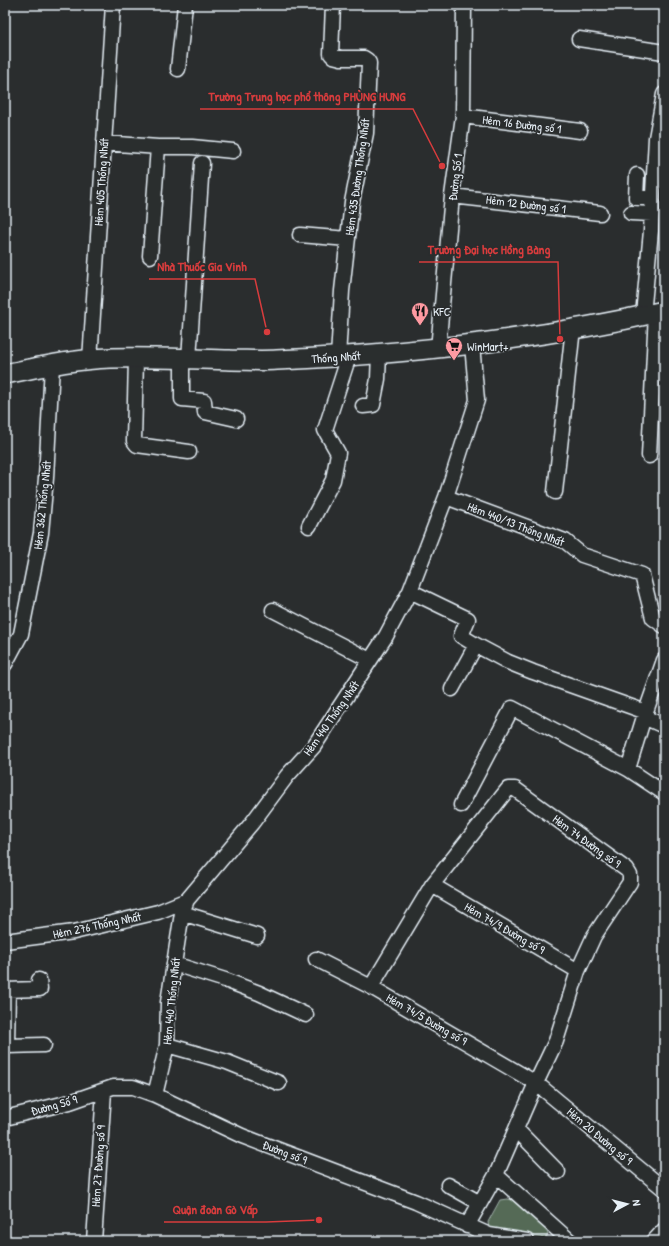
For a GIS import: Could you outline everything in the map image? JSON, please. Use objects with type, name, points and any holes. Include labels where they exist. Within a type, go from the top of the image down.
[{"type":"main road","name":"Thống Nhất","points":[[5,374],[52,365],[90,360],[275,360],[438,349],[472,345],[654,313]]},
{"type":"street","name":"Hẻm 405 Thống Nhất","points":[[90,360],[113,5]]},
{"type":"street","points":[[178,69],[185,5]]},
{"type":"street","name":"Hẻm 435 Đường Thống Nhất","points":[[308,526],[333,480],[338,453],[325,430],[343,356],[342,291],[352,202],[366,133],[369,63],[368,60],[364,58],[341,58],[333,56],[333,5]]},
{"type":"street","name":"Đường Số 1","points":[[438,349],[452,196],[463,116],[464,5]]},
{"type":"street","points":[[580,40],[664,52]]},
{"type":"street","points":[[649,456],[654,313],[652,214],[656,138],[664,94]]},
{"type":"street","name":"Hẻm 16 Đường số 1","points":[[463,116],[580,131]]},
{"type":"street","points":[[104,143],[158,147],[192,147],[233,151]]},
{"type":"street","points":[[150,256],[158,147]]},
{"type":"street","points":[[202,163],[182,399],[204,401],[205,412],[236,419]]},
{"type":"street","points":[[637,175],[636,198],[653,198]]},
{"type":"street","name":"Hẻm 12 Đường số 1","points":[[452,196],[600,213]]},
{"type":"street","points":[[631,213],[652,214]]},
{"type":"street","points":[[300,235],[348,239]]},
{"type":"street","points":[[555,492],[573,328]]},
{"type":"street","name":"Hẻm 440 Thống Nhất","points":[[155,1096],[167,1045],[168,1002],[184,906],[252,823],[287,776],[314,746],[386,636],[410,591],[446,497],[477,400],[472,345]]},
{"type":"street","points":[[363,406],[373,405],[378,379],[379,353]]},
{"type":"street","points":[[136,359],[134,441],[138,445],[155,449],[189,452]]},
{"type":"street","name":"Hẻm 362 Thống Nhất","points":[[5,664],[21,634],[41,533],[46,478],[52,365]]},
{"type":"street","name":"Hẻm 440/13 Thống Nhất","points":[[446,497],[565,541],[582,555],[642,575],[653,618],[664,626]]},
{"type":"street","points":[[410,591],[468,619],[461,636],[476,645],[508,662],[645,715],[664,726]]},
{"type":"street","points":[[273,610],[370,660]]},
{"type":"street","points":[[452,689],[476,645]]},
{"type":"street","points":[[628,769],[664,660]]},
{"type":"street","points":[[461,805],[512,708],[628,769],[664,793]]},
{"type":"street","name":"Hẻm 74 Đường số 9","points":[[371,986],[432,885],[508,789],[515,788],[627,870],[630,875],[630,882],[594,936],[578,971],[556,1042],[536,1083],[496,1175]]},
{"type":"street","name":"Hẻm 74/9 Đường số 9","points":[[432,885],[578,971]]},
{"type":"street","points":[[184,906],[257,936]]},
{"type":"street","name":"Hẻm 276 Thống Nhất","points":[[5,941],[74,932],[184,906]]},
{"type":"street","name":"Hẻm 74/5 Đường số 9","points":[[316,959],[371,986],[536,1083]]},
{"type":"street","points":[[174,964],[226,980],[306,1014]]},
{"type":"street","points":[[39,980],[40,990],[6,990],[7,1046],[44,1045]]},
{"type":"street","points":[[167,1045],[227,1062],[279,1083]]},
{"type":"street","name":"Hẻm 20 Đường số 9","points":[[536,1083],[664,1190]]},
{"type":"street","name":"Đường số 9","points":[[104,1091],[113,1087],[133,1087],[242,1136],[416,1202],[489,1235],[527,1241]]},
{"type":"street","name":"Đường Số 9","points":[[5,1118],[70,1102],[104,1091]]},
{"type":"street","name":"Hẻm 27 Đường số 9","points":[[94,1241],[104,1091]]},
{"type":"street","points":[[516,1129],[558,1172]]},
{"type":"street","points":[[467,1226],[496,1175],[570,1241]]},
{"type":"street","points":[[448,1185],[480,1203]]},
{"type":"street","points":[[654,1241],[664,1230]]},
{"type":"green space","points":[[500,1200],[513,1200],[546,1229],[548,1234],[546,1238],[495,1232],[489,1229],[488,1222]]},
{"type":"place","name":"Trường Trung học phổ thông PHÙNG HƯNG","points":[[442,166]]},
{"type":"place","name":"KFC","points":[[420,326]]},
{"type":"place","name":"Nhà Thuốc Gia Vinh","points":[[267,332]]},
{"type":"place","name":"Trường Đại học Hồng Bàng","points":[[560,339]]},
{"type":"place","name":"WinMart+","points":[[454,361]]},
{"type":"place","name":"Quận đoàn Gò Vấp","points":[[319,1220]]}]
